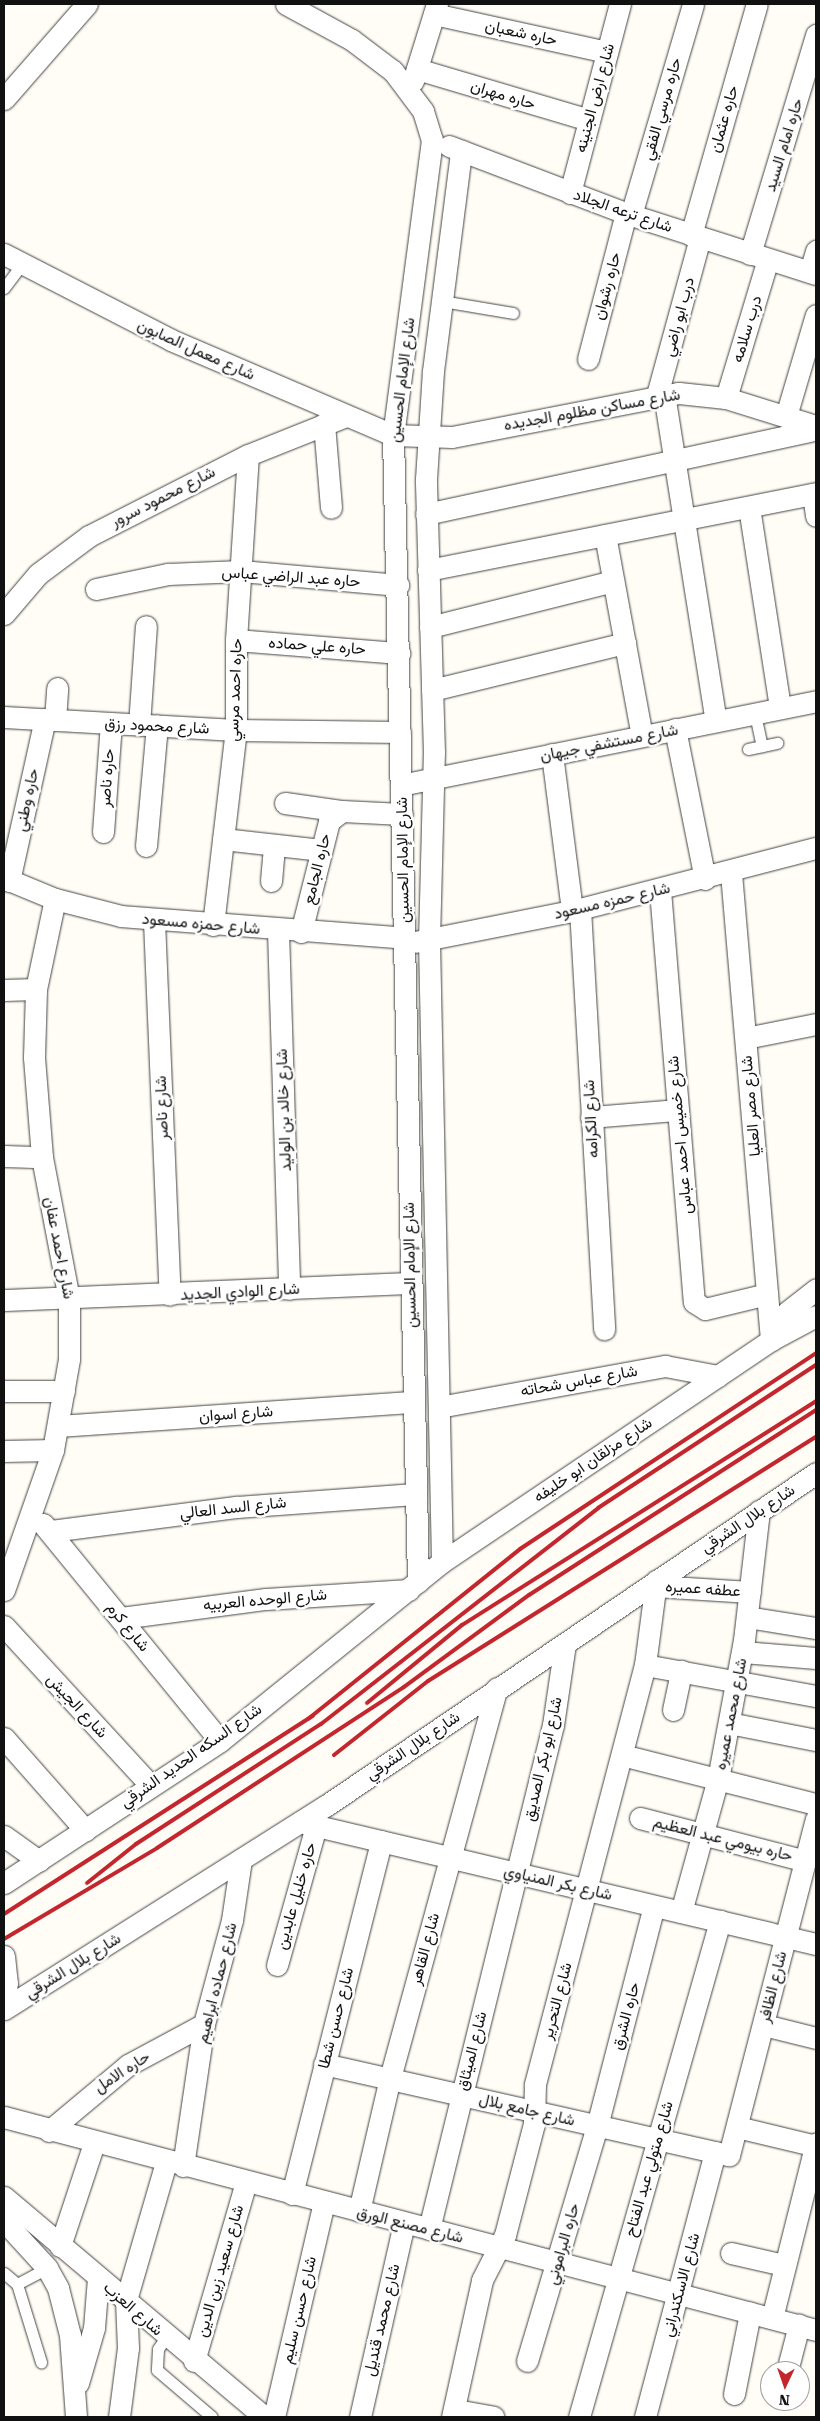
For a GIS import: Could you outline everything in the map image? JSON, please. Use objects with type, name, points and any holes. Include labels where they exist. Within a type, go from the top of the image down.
[{"type":"street","points":[[4,99],[87,4]]},
{"type":"street","points":[[286,4],[374,54],[410,91],[432,140]]},
{"type":"street","name":"شارع ارض الجنينه","points":[[570,193],[620,4]]},
{"type":"street","name":"حاره مرسي الفقي","points":[[629,214],[693,4]]},
{"type":"street","name":"حاره عثمان","points":[[696,237],[757,4]]},
{"type":"street","points":[[410,91],[436,9]]},
{"type":"street","name":"حاره شعبان","points":[[436,9],[607,52]]},
{"type":"street","name":"حاره امام السيد","points":[[759,257],[816,35]]},
{"type":"street","name":"حاره مهران","points":[[417,69],[589,120]]},
{"type":"street","name":"شارع ترعه الجلاد","points":[[432,140],[629,214],[813,273]]},
{"type":"street","name":"شارع الإمام الحسين","points":[[414,1586],[414,1402],[410,1283],[398,585],[393,435],[432,140]]},
{"type":"street","name":"شارع الإمام الحسين","points":[[442,1562],[429,940],[434,778],[426,514],[427,439],[461,151]]},
{"type":"street","name":"حاره رشوان","points":[[588,359],[629,214]]},
{"type":"street","name":"درب ابو راضي","points":[[661,395],[696,237]]},
{"type":"street","points":[[813,273],[816,251]]},
{"type":"street","name":"شارع معمل الصابون","points":[[4,254],[172,340],[393,435]]},
{"type":"street","name":"درب سلامه","points":[[726,398],[759,257]]},
{"type":"street","points":[[786,416],[816,315]]},
{"type":"street","points":[[661,395],[675,460],[716,721]]},
{"type":"street","name":"شارع مساكن مظلوم الجديده","points":[[393,435],[427,439],[661,395],[726,398],[786,416],[816,428]]},
{"type":"street","name":"شارع محمود سرور","points":[[4,614],[38,574],[89,536],[248,455],[346,416]]},
{"type":"street","points":[[324,424],[331,508]]},
{"type":"street","points":[[426,514],[816,428]]},
{"type":"street","name":"حاره احمد مرسي","points":[[213,925],[236,730],[236,640],[248,455]]},
{"type":"street","points":[[428,570],[815,494],[816,516]]},
{"type":"street","points":[[749,506],[780,708]]},
{"type":"street","points":[[605,535],[642,736]]},
{"type":"street","name":"حاره عبد الراضي عباس","points":[[96,588],[168,574],[241,571],[398,585]]},
{"type":"street","points":[[430,627],[614,581]]},
{"type":"street","points":[[146,626],[148,725],[146,846]]},
{"type":"street","name":"حاره علي حماده","points":[[236,640],[399,652]]},
{"type":"street","points":[[432,690],[625,643]]},
{"type":"street","name":"حاره وطني","points":[[7,879],[57,688]]},
{"type":"street","name":"شارع مستشفي جيهان","points":[[401,784],[816,701]]},
{"type":"street","name":"شارع محمود رزق","points":[[4,717],[236,730],[400,732]]},
{"type":"street","name":"حاره ناصر","points":[[103,832],[111,723]]},
{"type":"street","points":[[676,729],[706,879]]},
{"type":"street","name":"شارع الكرامه","points":[[552,754],[576,910],[604,1329]]},
{"type":"street","points":[[285,803],[342,811],[402,814]]},
{"type":"street","name":"حاره الجامع","points":[[301,932],[329,821],[342,811]]},
{"type":"street","points":[[223,839],[321,850]]},
{"type":"street","points":[[271,881],[274,845]]},
{"type":"street","name":"شارع حمزه مسعود","points":[[7,879],[55,899],[154,921],[404,941],[429,940],[576,910],[730,873],[816,848]]},
{"type":"street","name":"شارع مصر العليا","points":[[730,873],[746,1038],[771,1340]]},
{"type":"street","name":"شارع خميس احمد عباس","points":[[660,890],[694,1302],[705,1309],[767,1294]]},
{"type":"street","name":"شارع احمد عفان","points":[[4,1590],[13,1545],[33,1517],[53,1450],[64,1391],[70,1299],[42,1157],[34,1057],[36,989],[55,899]]},
{"type":"street","name":"شارع ناصر","points":[[154,921],[170,1295]]},
{"type":"street","name":"شارع خالد بن الوليد","points":[[278,931],[289,1289]]},
{"type":"street","points":[[4,990],[36,989]]},
{"type":"street","points":[[746,1038],[816,1024]]},
{"type":"street","points":[[591,1117],[677,1110]]},
{"type":"street","points":[[4,1156],[42,1157]]},
{"type":"street","name":"شارع الوادي الجديد","points":[[4,1300],[170,1295],[410,1283]]},
{"type":"street","name":"شارع مزلقان ابو خليفه","points":[[771,1340],[787,1312],[816,1289]]},
{"type":"street","name":"شارع مزلقان ابو خليفه","points":[[414,1586],[442,1562],[771,1340],[816,1316]]},
{"type":"street","name":"شارع عباس شحاته","points":[[439,1407],[665,1366],[718,1376]]},
{"type":"street","points":[[4,1391],[64,1391]]},
{"type":"street","name":"شارع اسوان","points":[[58,1426],[414,1402]]},
{"type":"street","points":[[4,1451],[53,1450]]},
{"type":"street","name":"شارع بلال الشرقي","points":[[4,2009],[241,1860],[308,1824],[497,1688],[655,1584],[816,1473]]},
{"type":"street","name":"شارع السد العالي","points":[[51,1532],[237,1507],[415,1494]]},
{"type":"street","name":"شارع محمد عميره","points":[[682,1912],[718,1779],[743,1652],[760,1511]]},
{"type":"street","name":"شارع كرم","points":[[33,1517],[51,1532],[220,1741]]},
{"type":"street","name":"عطفه عميره","points":[[655,1584],[750,1592]]},
{"type":"street","name":"شارع التحرير","points":[[454,2413],[482,2280],[497,2247],[505,2235],[534,2124],[535,2084],[645,1665],[655,1584]]},
{"type":"street","name":"شارع الوحده العربيه","points":[[121,1618],[266,1599],[414,1586]]},
{"type":"street","name":"شارع السكه الحديد الشرقي","points":[[4,1882],[39,1861],[220,1741],[414,1586]]},
{"type":"street","points":[[747,1617],[816,1628]]},
{"type":"street","name":"شارع الجيش","points":[[4,1626],[151,1786]]},
{"type":"street","name":"شارع ابو بكر الصديق","points":[[516,1873],[553,1725],[565,1644]]},
{"type":"street","points":[[743,1652],[816,1658]]},
{"type":"street","points":[[645,1665],[816,1696]]},
{"type":"street","points":[[673,1710],[681,1671]]},
{"type":"street","name":"شارع القاهر","points":[[359,2211],[390,2078],[497,1688]]},
{"type":"street","points":[[729,1723],[816,1740]]},
{"type":"street","points":[[4,1738],[85,1830]]},
{"type":"street","points":[[622,1755],[816,1804]]},
{"type":"street","name":"حاره بيومي عبد العظيم","points":[[640,1818],[806,1861]]},
{"type":"street","name":"شارع الظافر","points":[[722,2153],[737,2127],[816,1820]]},
{"type":"street","name":"شارع بكر المنياوي","points":[[308,1824],[816,1944]]},
{"type":"street","name":"حاره خليل عابدين","points":[[277,1965],[308,1824]]},
{"type":"street","points":[[4,1836],[39,1861]]},
{"type":"street","name":"شارع حسن شطا","points":[[292,2194],[381,1841]]},
{"type":"street","name":"شارع حماده ابراهيم","points":[[119,2417],[128,2348],[126,2300],[175,2164],[204,2024],[232,1920],[241,1860]]},
{"type":"street","name":"شارع الميثاق","points":[[429,2230],[516,1873]]},
{"type":"street","name":"حاره الشرق","points":[[597,2126],[654,1906]]},
{"type":"street","name":"شارع متولي عبد الفتاح","points":[[580,2417],[617,2278],[720,1921]]},
{"type":"street","points":[[4,1956],[7,1983],[4,2000]]},
{"type":"street","name":"حاره الامل","points":[[49,2131],[121,2070],[204,2024]]},
{"type":"street","points":[[764,2025],[816,2038]]},
{"type":"street","name":"شارع جامع بلال","points":[[324,2064],[722,2153]]},
{"type":"street","name":"شارع مصنع الورق","points":[[4,2117],[94,2143],[808,2328]]},
{"type":"street","name":"حاره البراموني","points":[[527,2361],[558,2263],[597,2126]]},
{"type":"street","points":[[737,2127],[816,2145],[772,2318]]},
{"type":"street","points":[[60,2246],[94,2143]]},
{"type":"street","name":"شارع الاسكندراني","points":[[645,2417],[722,2153]]},
{"type":"street","name":"شارع سعيد زين الدين","points":[[194,2360],[246,2182]]},
{"type":"street","name":"شارع العزب","points":[[4,2197],[126,2300],[166,2337],[264,2417]]},
{"type":"street","name":"شارع حسن سليم","points":[[274,2417],[324,2202]]},
{"type":"street","points":[[4,2221],[47,2268],[65,2309],[76,2417]]},
{"type":"street","name":"شارع محمد قنديل","points":[[360,2417],[404,2223]]},
{"type":"street","points":[[731,2252],[784,2265]]},
{"type":"street","points":[[75,2393],[93,2333],[98,2278]]},
{"type":"street","points":[[734,2394],[750,2313]]},
{"type":"street","points":[[792,2361],[808,2328]]},
{"type":"street","points":[[454,2413],[493,2417]]},
{"type":"lane","points":[[4,288],[22,264]]},
{"type":"lane","points":[[442,301],[513,313]]},
{"type":"lane","points":[[754,714],[762,746]]},
{"type":"lane","points":[[748,749],[777,743]]},
{"type":"lane","points":[[17,2284],[47,2268]]},
{"type":"lane","points":[[4,2273],[17,2284],[41,2362]]},
{"type":"lane","points":[[166,2337],[158,2349],[157,2370],[212,2417]]},
{"type":"railway","points":[[308,1719],[520,1549],[816,1353]]},
{"type":"railway","points":[[87,1883],[136,1844],[321,1724],[598,1508],[816,1365]]},
{"type":"railway","points":[[367,1703],[462,1625],[816,1401]]},
{"type":"railway","points":[[4,1939],[157,1848],[404,1687],[529,1595],[816,1410]]},
{"type":"railway","points":[[334,1755],[428,1681],[816,1437]]},
{"type":"railway","points":[[4,1914],[313,1716]]}]
